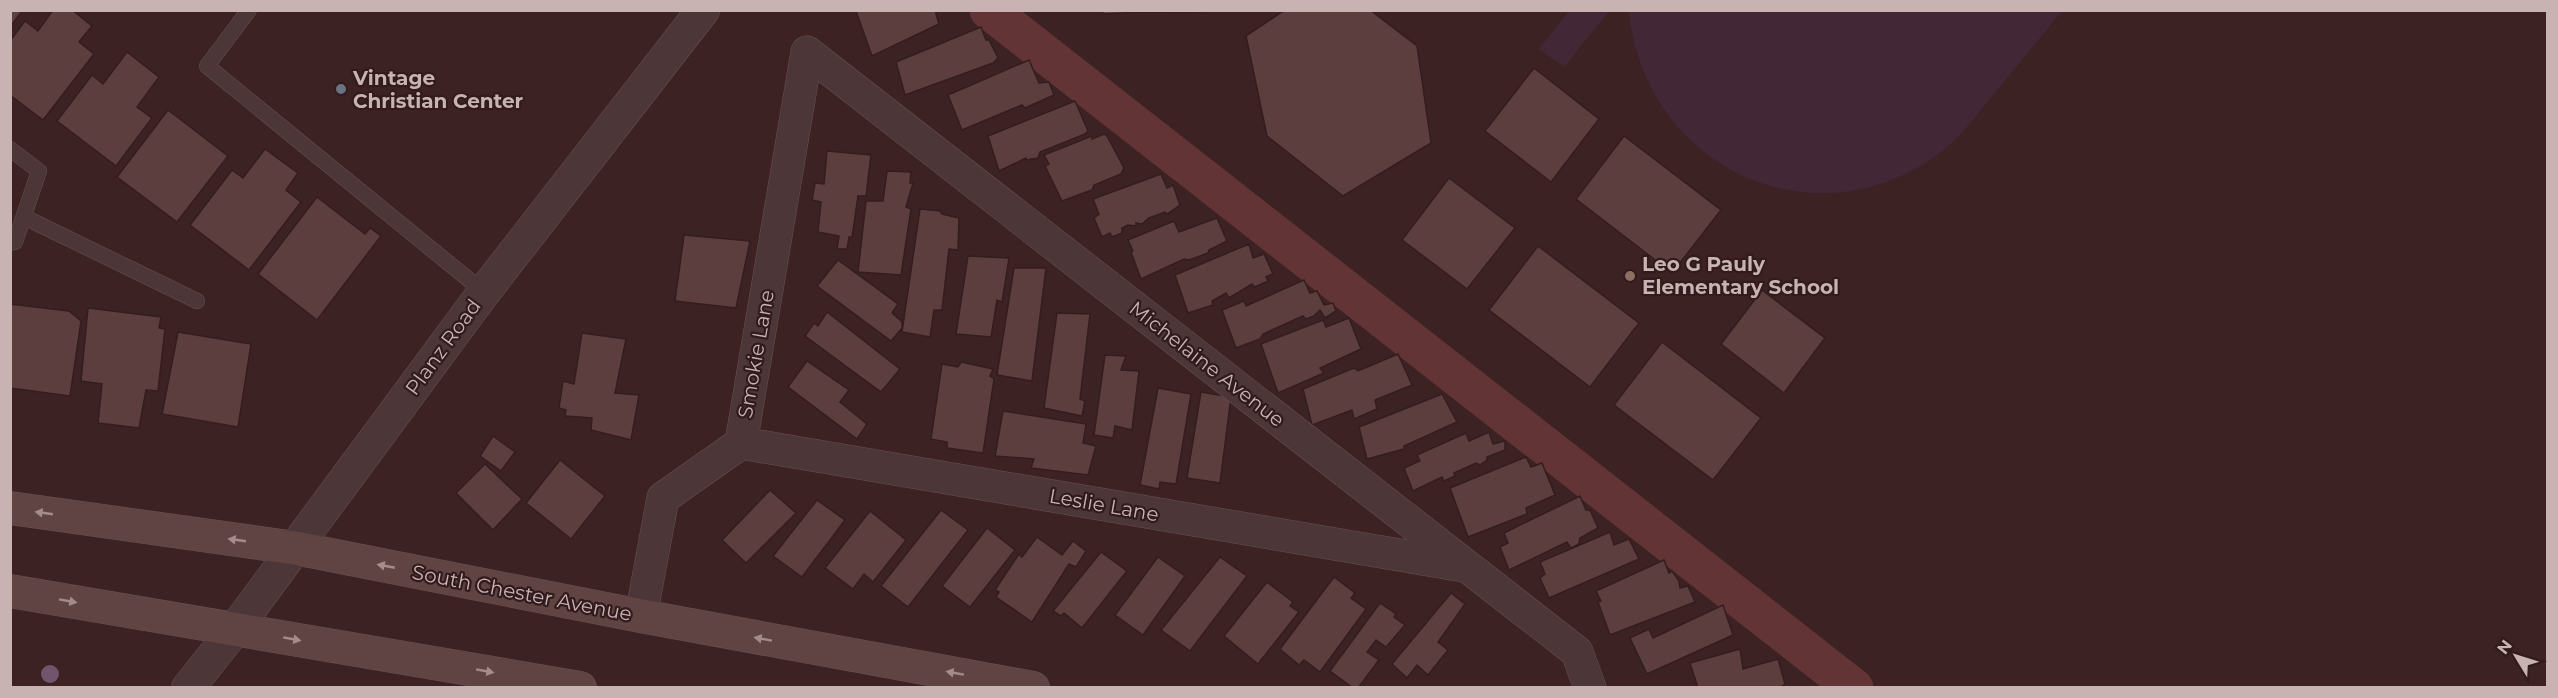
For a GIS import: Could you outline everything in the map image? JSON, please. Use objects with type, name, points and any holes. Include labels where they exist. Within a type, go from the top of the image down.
[{"type":"main road","name":"South Chester Avenue","points":[[10,508],[295,548],[641,616],[1033,687]]},
{"type":"main road","points":[[10,591],[580,687]]},
{"type":"street","name":"Planz Road","points":[[188,687],[235,629],[484,292],[703,10]]},
{"type":"street","name":"Smokie Lane","points":[[641,616],[663,498],[741,443],[807,52]]},
{"type":"street","name":"Michelaine Avenue","points":[[807,52],[1577,652],[1590,687]]},
{"type":"street","name":"Leslie Lane","points":[[741,443],[1468,566]]},
{"type":"lane","points":[[249,10],[207,66],[484,292]]},
{"type":"lane","points":[[10,149],[39,171],[15,242],[10,243]]},
{"type":"lane","points":[[24,218],[197,301]]},
{"type":"shaded area","points":[[1629,10],[2062,11],[1974,119],[1945,149],[1888,181],[1837,192],[1787,190],[1741,174],[1699,148],[1665,111],[1641,65]]},
{"type":"shaded area","points":[[1569,11],[1609,11],[1564,67],[1539,49]]},
{"type":"building","points":[[10,10],[23,10],[10,27]]},
{"type":"building","points":[[53,10],[72,10],[92,26],[79,42],[94,54],[43,120],[10,95],[10,41],[25,21],[38,31]]},
{"type":"building","points":[[935,10],[939,24],[872,56],[856,11]]},
{"type":"building","points":[[1100,10],[1205,10],[1205,13],[1104,14]]},
{"type":"building","points":[[1285,10],[1370,10],[1417,46],[1431,143],[1343,196],[1267,136],[1246,36]]},
{"type":"building","points":[[981,27],[986,40],[989,40],[998,58],[993,63],[905,95],[896,62]]},
{"type":"building","points":[[127,52],[159,77],[137,107],[152,118],[116,166],[57,121],[92,75],[103,84]]},
{"type":"building","points":[[1029,60],[1039,83],[1049,82],[1054,95],[1025,108],[1022,105],[962,130],[948,95]]},
{"type":"building","points":[[1534,68],[1599,119],[1551,182],[1485,131]]},
{"type":"building","points":[[1075,101],[1088,131],[1085,134],[1040,152],[1038,158],[1026,160],[1026,158],[999,171],[988,136]]},
{"type":"building","points":[[168,110],[228,156],[177,222],[117,177]]},
{"type":"building","points":[[1104,134],[1124,168],[1121,174],[1094,185],[1092,190],[1062,201],[1045,166],[1049,164],[1044,155],[1092,136],[1092,139]]},
{"type":"building","points":[[1624,136],[1721,210],[1672,273],[1576,199]]},
{"type":"building","points":[[265,149],[298,173],[286,190],[301,202],[249,270],[190,225],[232,170],[243,178]]},
{"type":"building","points":[[827,151],[871,155],[866,196],[858,196],[852,237],[849,237],[847,249],[837,249],[839,236],[818,232],[821,202],[812,200],[815,183],[824,184]]},
{"type":"building","points":[[887,171],[911,172],[910,183],[913,183],[906,207],[911,209],[901,275],[858,272],[866,201],[883,201]]},
{"type":"building","points":[[1161,174],[1167,188],[1173,185],[1180,205],[1167,214],[1165,212],[1149,218],[1142,224],[1128,225],[1122,228],[1122,233],[1112,237],[1110,233],[1102,237],[1094,218],[1099,214],[1093,199]]},
{"type":"building","points":[[1449,178],[1515,228],[1467,289],[1402,240]]},
{"type":"building","points":[[317,197],[365,234],[370,228],[381,236],[317,320],[258,274]]},
{"type":"building","points":[[920,209],[940,211],[942,214],[959,218],[958,250],[949,249],[942,310],[934,310],[930,337],[902,332]]},
{"type":"building","points":[[1217,218],[1227,241],[1209,250],[1208,253],[1189,260],[1184,259],[1141,279],[1128,240],[1174,221],[1179,232]]},
{"type":"building","points":[[684,235],[750,241],[736,308],[675,301]]},
{"type":"building","points":[[1249,244],[1253,258],[1264,254],[1273,274],[1266,277],[1268,281],[1255,287],[1252,284],[1229,298],[1226,293],[1212,301],[1213,305],[1188,313],[1175,275]]},
{"type":"building","points":[[1538,246],[1639,323],[1590,387],[1489,310]]},
{"type":"building","points":[[968,256],[1009,258],[1002,302],[997,300],[991,337],[956,334]]},
{"type":"building","points":[[838,260],[898,304],[892,313],[902,322],[902,328],[891,341],[817,286]]},
{"type":"building","points":[[1014,268],[1046,268],[1032,381],[997,375]]},
{"type":"building","points":[[1304,280],[1310,293],[1317,291],[1324,305],[1333,303],[1336,311],[1325,318],[1320,310],[1314,316],[1306,319],[1303,316],[1263,334],[1260,339],[1236,348],[1222,310],[1244,301],[1246,306]]},
{"type":"building","points":[[1762,290],[1825,338],[1784,393],[1721,344]]},
{"type":"building","points":[[10,304],[69,311],[81,321],[70,396],[10,388]]},
{"type":"building","points":[[88,308],[161,317],[159,328],[165,329],[158,391],[146,390],[139,428],[98,423],[102,384],[81,381]]},
{"type":"building","points":[[827,312],[900,369],[881,392],[805,336],[814,323],[818,326]]},
{"type":"building","points":[[1057,313],[1090,314],[1080,399],[1085,401],[1082,416],[1044,408]]},
{"type":"building","points":[[1349,318],[1361,349],[1320,368],[1324,373],[1278,393],[1261,344],[1323,320],[1326,327]]},
{"type":"building","points":[[178,332],[251,344],[238,427],[162,414]]},
{"type":"building","points":[[582,333],[626,339],[615,393],[639,395],[631,440],[591,430],[592,418],[565,416],[566,410],[559,408],[563,381],[574,384]]},
{"type":"building","points":[[1662,342],[1761,418],[1713,480],[1614,405]]},
{"type":"building","points":[[1398,354],[1412,385],[1375,400],[1377,409],[1354,419],[1352,410],[1312,425],[1303,389],[1354,368],[1358,371]]},
{"type":"building","points":[[1105,355],[1126,356],[1121,370],[1139,371],[1132,430],[1115,426],[1113,438],[1094,435]]},
{"type":"building","points":[[807,361],[849,390],[840,402],[867,424],[857,439],[788,387]]},
{"type":"building","points":[[961,362],[993,369],[990,376],[994,379],[983,453],[947,448],[947,442],[931,439],[942,364],[958,367]]},
{"type":"building","points":[[1158,388],[1191,394],[1176,484],[1160,482],[1159,489],[1140,485]]},
{"type":"building","points":[[1201,392],[1231,397],[1220,483],[1187,478]]},
{"type":"building","points":[[1442,394],[1457,422],[1404,446],[1404,449],[1367,459],[1359,427]]},
{"type":"building","points":[[1003,411],[1086,424],[1083,443],[1096,446],[1088,475],[1031,468],[1034,459],[995,456]]},
{"type":"building","points":[[1489,432],[1493,444],[1505,441],[1505,450],[1487,457],[1487,460],[1480,465],[1476,463],[1454,473],[1455,476],[1444,481],[1442,477],[1413,491],[1404,468],[1420,461],[1417,455],[1466,433],[1469,441]]},
{"type":"building","points":[[493,436],[515,452],[501,471],[480,456]]},
{"type":"building","points":[[1526,457],[1531,467],[1542,463],[1555,495],[1526,508],[1527,514],[1468,537],[1450,488]]},
{"type":"building","points":[[560,460],[605,496],[571,539],[526,503]]},
{"type":"building","points":[[485,464],[522,499],[493,530],[456,493]]},
{"type":"building","points":[[770,490],[796,513],[746,563],[722,540]]},
{"type":"building","points":[[1580,496],[1586,510],[1590,510],[1598,528],[1580,538],[1579,544],[1571,548],[1567,542],[1509,570],[1500,547],[1508,543],[1504,533]]},
{"type":"building","points":[[817,500],[845,520],[802,577],[773,556]]},
{"type":"building","points":[[941,510],[968,530],[908,607],[881,586]]},
{"type":"building","points":[[870,511],[906,540],[873,582],[864,574],[853,589],[825,568]]},
{"type":"building","points":[[987,528],[1015,550],[970,607],[942,586]]},
{"type":"building","points":[[1610,532],[1614,545],[1629,539],[1639,559],[1549,598],[1540,578],[1545,574],[1540,562]]},
{"type":"building","points":[[1037,537],[1062,555],[1073,541],[1086,551],[1076,567],[1069,564],[1032,622],[996,597],[999,592],[995,590],[1019,554],[1022,557]]},
{"type":"building","points":[[1101,552],[1127,571],[1082,628],[1064,613],[1061,616],[1053,611]]},
{"type":"building","points":[[1158,557],[1185,576],[1143,635],[1115,615]]},
{"type":"building","points":[[1220,557],[1247,576],[1190,651],[1161,630]]},
{"type":"building","points":[[1664,560],[1669,573],[1672,571],[1679,581],[1680,588],[1688,586],[1695,602],[1610,635],[1596,591]]},
{"type":"building","points":[[1334,577],[1355,593],[1351,598],[1366,609],[1320,672],[1304,660],[1299,665],[1280,649]]},
{"type":"building","points":[[1267,582],[1293,602],[1290,606],[1299,612],[1258,664],[1224,636]]},
{"type":"building","points":[[1451,593],[1465,604],[1438,642],[1448,650],[1428,675],[1417,665],[1407,678],[1392,664]]},
{"type":"building","points":[[1380,603],[1396,614],[1394,617],[1405,625],[1386,647],[1376,640],[1367,652],[1379,660],[1358,688],[1353,688],[1330,671]]},
{"type":"building","points":[[1723,605],[1733,635],[1647,674],[1630,638],[1649,629],[1653,638]]},
{"type":"building","points":[[1740,649],[1743,669],[1778,659],[1785,684],[1779,688],[1698,688],[1690,663]]},
{"type":"waterway","points":[[989,10],[1854,688]]},
{"type":"place","name":"Vintage Christian Center","points":[[341,89]]},
{"type":"place","name":"Leo G Pauly Elementary School","points":[[1630,276]]}]
